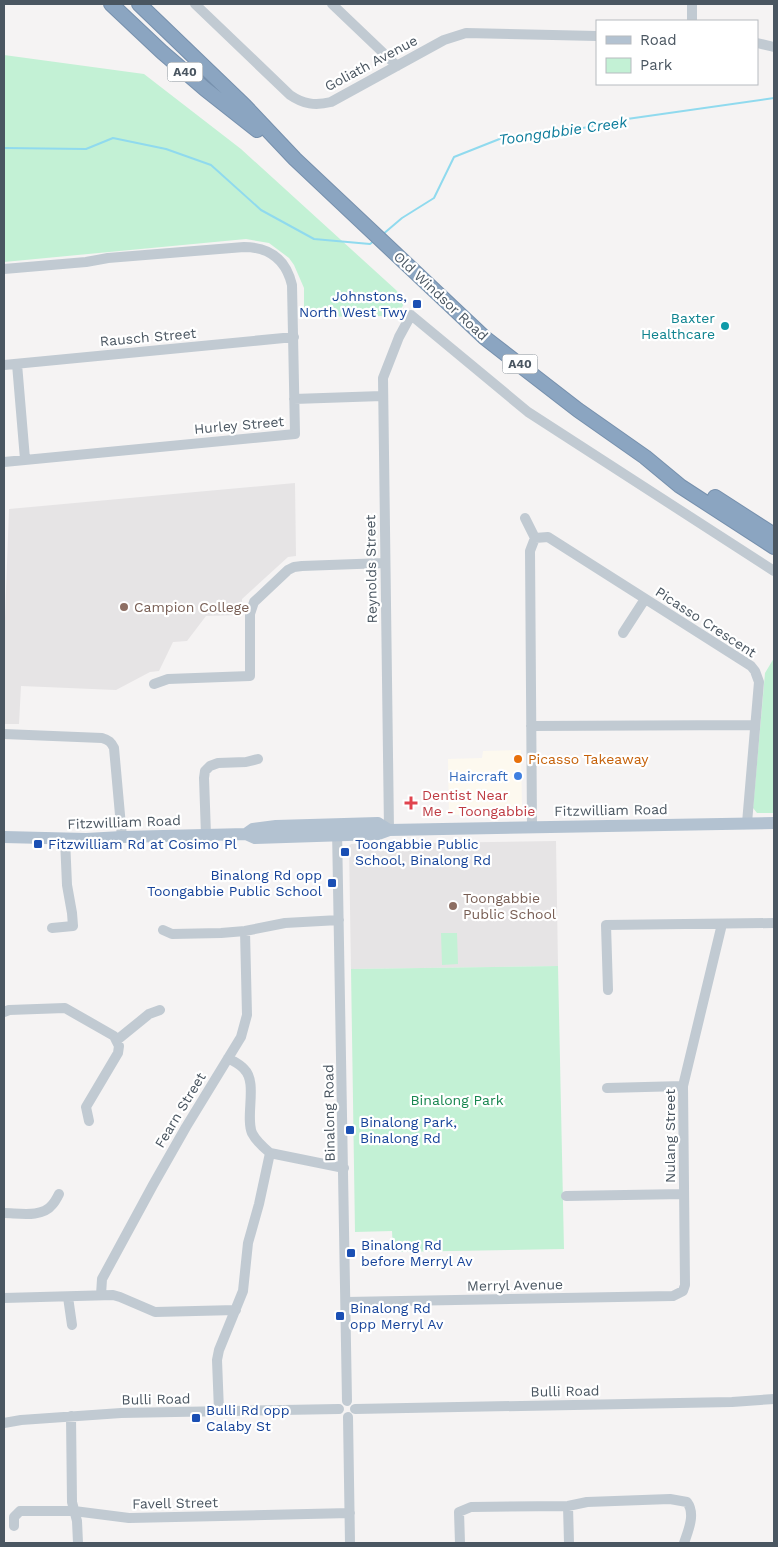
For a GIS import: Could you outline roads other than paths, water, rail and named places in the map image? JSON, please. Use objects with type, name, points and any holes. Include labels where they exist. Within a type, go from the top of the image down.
[{"type":"highway","name":"Old Windsor Road","points":[[111,4],[184,71],[295,159]]},
{"type":"highway","name":"Old Windsor Road","points":[[139,4],[244,105],[295,159],[485,338],[578,410],[645,457],[680,486],[774,547]]},
{"type":"highway","name":"Old Windsor Road","points":[[645,457],[700,488],[774,535]]},
{"type":"main road","name":"Fitzwilliam Road","points":[[4,836],[86,839],[246,834],[253,828],[276,826],[337,830],[378,823],[389,830],[774,823]]},
{"type":"street","name":"Goliath Avenue","points":[[195,4],[290,95],[299,101],[320,105],[331,102],[444,40],[466,33],[596,36]]},
{"type":"street","points":[[332,4],[397,66]]},
{"type":"street","points":[[692,4],[692,20]]},
{"type":"street","points":[[758,43],[774,48]]},
{"type":"street","name":"Hurley Street","points":[[4,269],[244,247],[259,248],[276,257],[287,270],[292,285],[295,434],[4,462]]},
{"type":"street","name":"Reynolds Street","points":[[389,830],[382,396],[383,378],[399,337],[411,315],[528,412],[774,571]]},
{"type":"street","name":"Rausch Street","points":[[4,365],[294,337]]},
{"type":"street","points":[[18,364],[25,459]]},
{"type":"street","points":[[294,398],[382,396]]},
{"type":"street","points":[[525,518],[535,538],[530,551],[532,827]]},
{"type":"street","name":"Picasso Crescent","points":[[535,538],[548,537],[751,666],[755,671],[759,682],[746,823]]},
{"type":"street","points":[[154,684],[168,679],[250,676],[251,608],[259,597],[288,570],[302,566],[384,563]]},
{"type":"street","points":[[623,633],[645,599]]},
{"type":"street","points":[[531,726],[755,725]]},
{"type":"street","points":[[4,734],[108,739],[114,748],[122,837]]},
{"type":"street","points":[[206,835],[204,778],[206,771],[210,766],[218,763],[246,762],[258,759]]},
{"type":"street","name":"Binalong Road","points":[[337,830],[347,1401]]},
{"type":"street","points":[[52,928],[72,926],[72,913],[67,885],[66,839]]},
{"type":"street","points":[[163,930],[172,934],[221,933],[245,931],[285,923],[339,920]]},
{"type":"street","points":[[608,990],[606,925],[774,923]]},
{"type":"street","name":"Nulang Street","points":[[683,1291],[685,1285],[683,1086],[722,924]]},
{"type":"street","name":"Fearn Street","points":[[101,1295],[102,1280],[152,1185],[241,1037],[247,1015],[245,931]]},
{"type":"street","points":[[4,1012],[9,1010],[65,1008],[114,1036],[119,1046],[118,1053],[86,1107],[89,1120]]},
{"type":"street","points":[[117,1040],[149,1014],[160,1010]]},
{"type":"street","points":[[228,1058],[247,1072],[250,1080],[250,1126],[256,1139],[270,1153],[344,1168]]},
{"type":"street","points":[[607,1088],[683,1086]]},
{"type":"street","points":[[219,1411],[217,1360],[245,1282],[248,1244],[270,1153]]},
{"type":"street","points":[[4,1213],[44,1212],[52,1206],[59,1194]]},
{"type":"street","points":[[566,1196],[684,1194]]},
{"type":"street","name":"Merryl Avenue","points":[[346,1302],[673,1296],[683,1291]]},
{"type":"street","points":[[4,1298],[113,1295],[155,1312],[236,1310]]},
{"type":"street","points":[[68,1297],[72,1325]]},
{"type":"street","name":"Bulli Road","points":[[355,1409],[722,1402],[774,1398]]},
{"type":"street","points":[[347,1401],[354,1404],[355,1409],[353,1415],[348,1417],[342,1416],[339,1409],[342,1402],[347,1401]]},
{"type":"street","name":"Bulli Road","points":[[4,1423],[21,1420],[121,1413],[339,1409]]},
{"type":"street","points":[[71,1416],[72,1502],[77,1521],[78,1543]]},
{"type":"street","points":[[348,1417],[350,1543]]},
{"type":"street","points":[[460,1543],[459,1512],[470,1507],[568,1506],[587,1502],[661,1499],[679,1500],[687,1502],[690,1506],[692,1515],[684,1543]]},
{"type":"street","points":[[568,1506],[568,1543]]},
{"type":"street","name":"Favell Street","points":[[14,1526],[14,1517],[20,1511],[74,1511],[129,1518],[350,1513]]},
{"type":"waterway","name":"Toongabbie Creek","points":[[382,235],[402,218],[434,198],[454,157],[502,138],[560,133],[620,120],[774,98]]},
{"type":"waterway","name":"Toongabbie Creek","points":[[4,148],[86,149],[113,138],[166,149],[211,165],[261,210],[314,239],[370,244],[374,241]]},
{"type":"place","name":"Johnstons, North West Twy","points":[[417,304]]},
{"type":"place","name":"Baxter Healthcare","points":[[725,326]]},
{"type":"place","name":"Campion College","points":[[124,607]]},
{"type":"place","name":"Picasso Takeaway","points":[[518,759]]},
{"type":"place","name":"Haircraft","points":[[518,776]]},
{"type":"place","name":"Dentist Near Me - Toongabbie","points":[[411,803]]},
{"type":"place","name":"Fitzwilliam Rd at Cosimo Pl","points":[[38,844]]},
{"type":"place","name":"Toongabbie Public School, Binalong Rd","points":[[345,852]]},
{"type":"place","name":"Binalong Rd opp Toongabbie Public School","points":[[332,883]]},
{"type":"place","name":"Toongabbie Public School","points":[[453,906]]},
{"type":"place","name":"Binalong Park, Binalong Rd","points":[[350,1130]]},
{"type":"place","name":"Binalong Rd before Merryl Av","points":[[351,1253]]},
{"type":"place","name":"Binalong Rd opp Merryl Av","points":[[340,1316]]},
{"type":"place","name":"Bulli Rd opp Calaby St","points":[[196,1418]]},
{"type":"park label","name":"Binalong Park","points":[[457,1100]]}]
